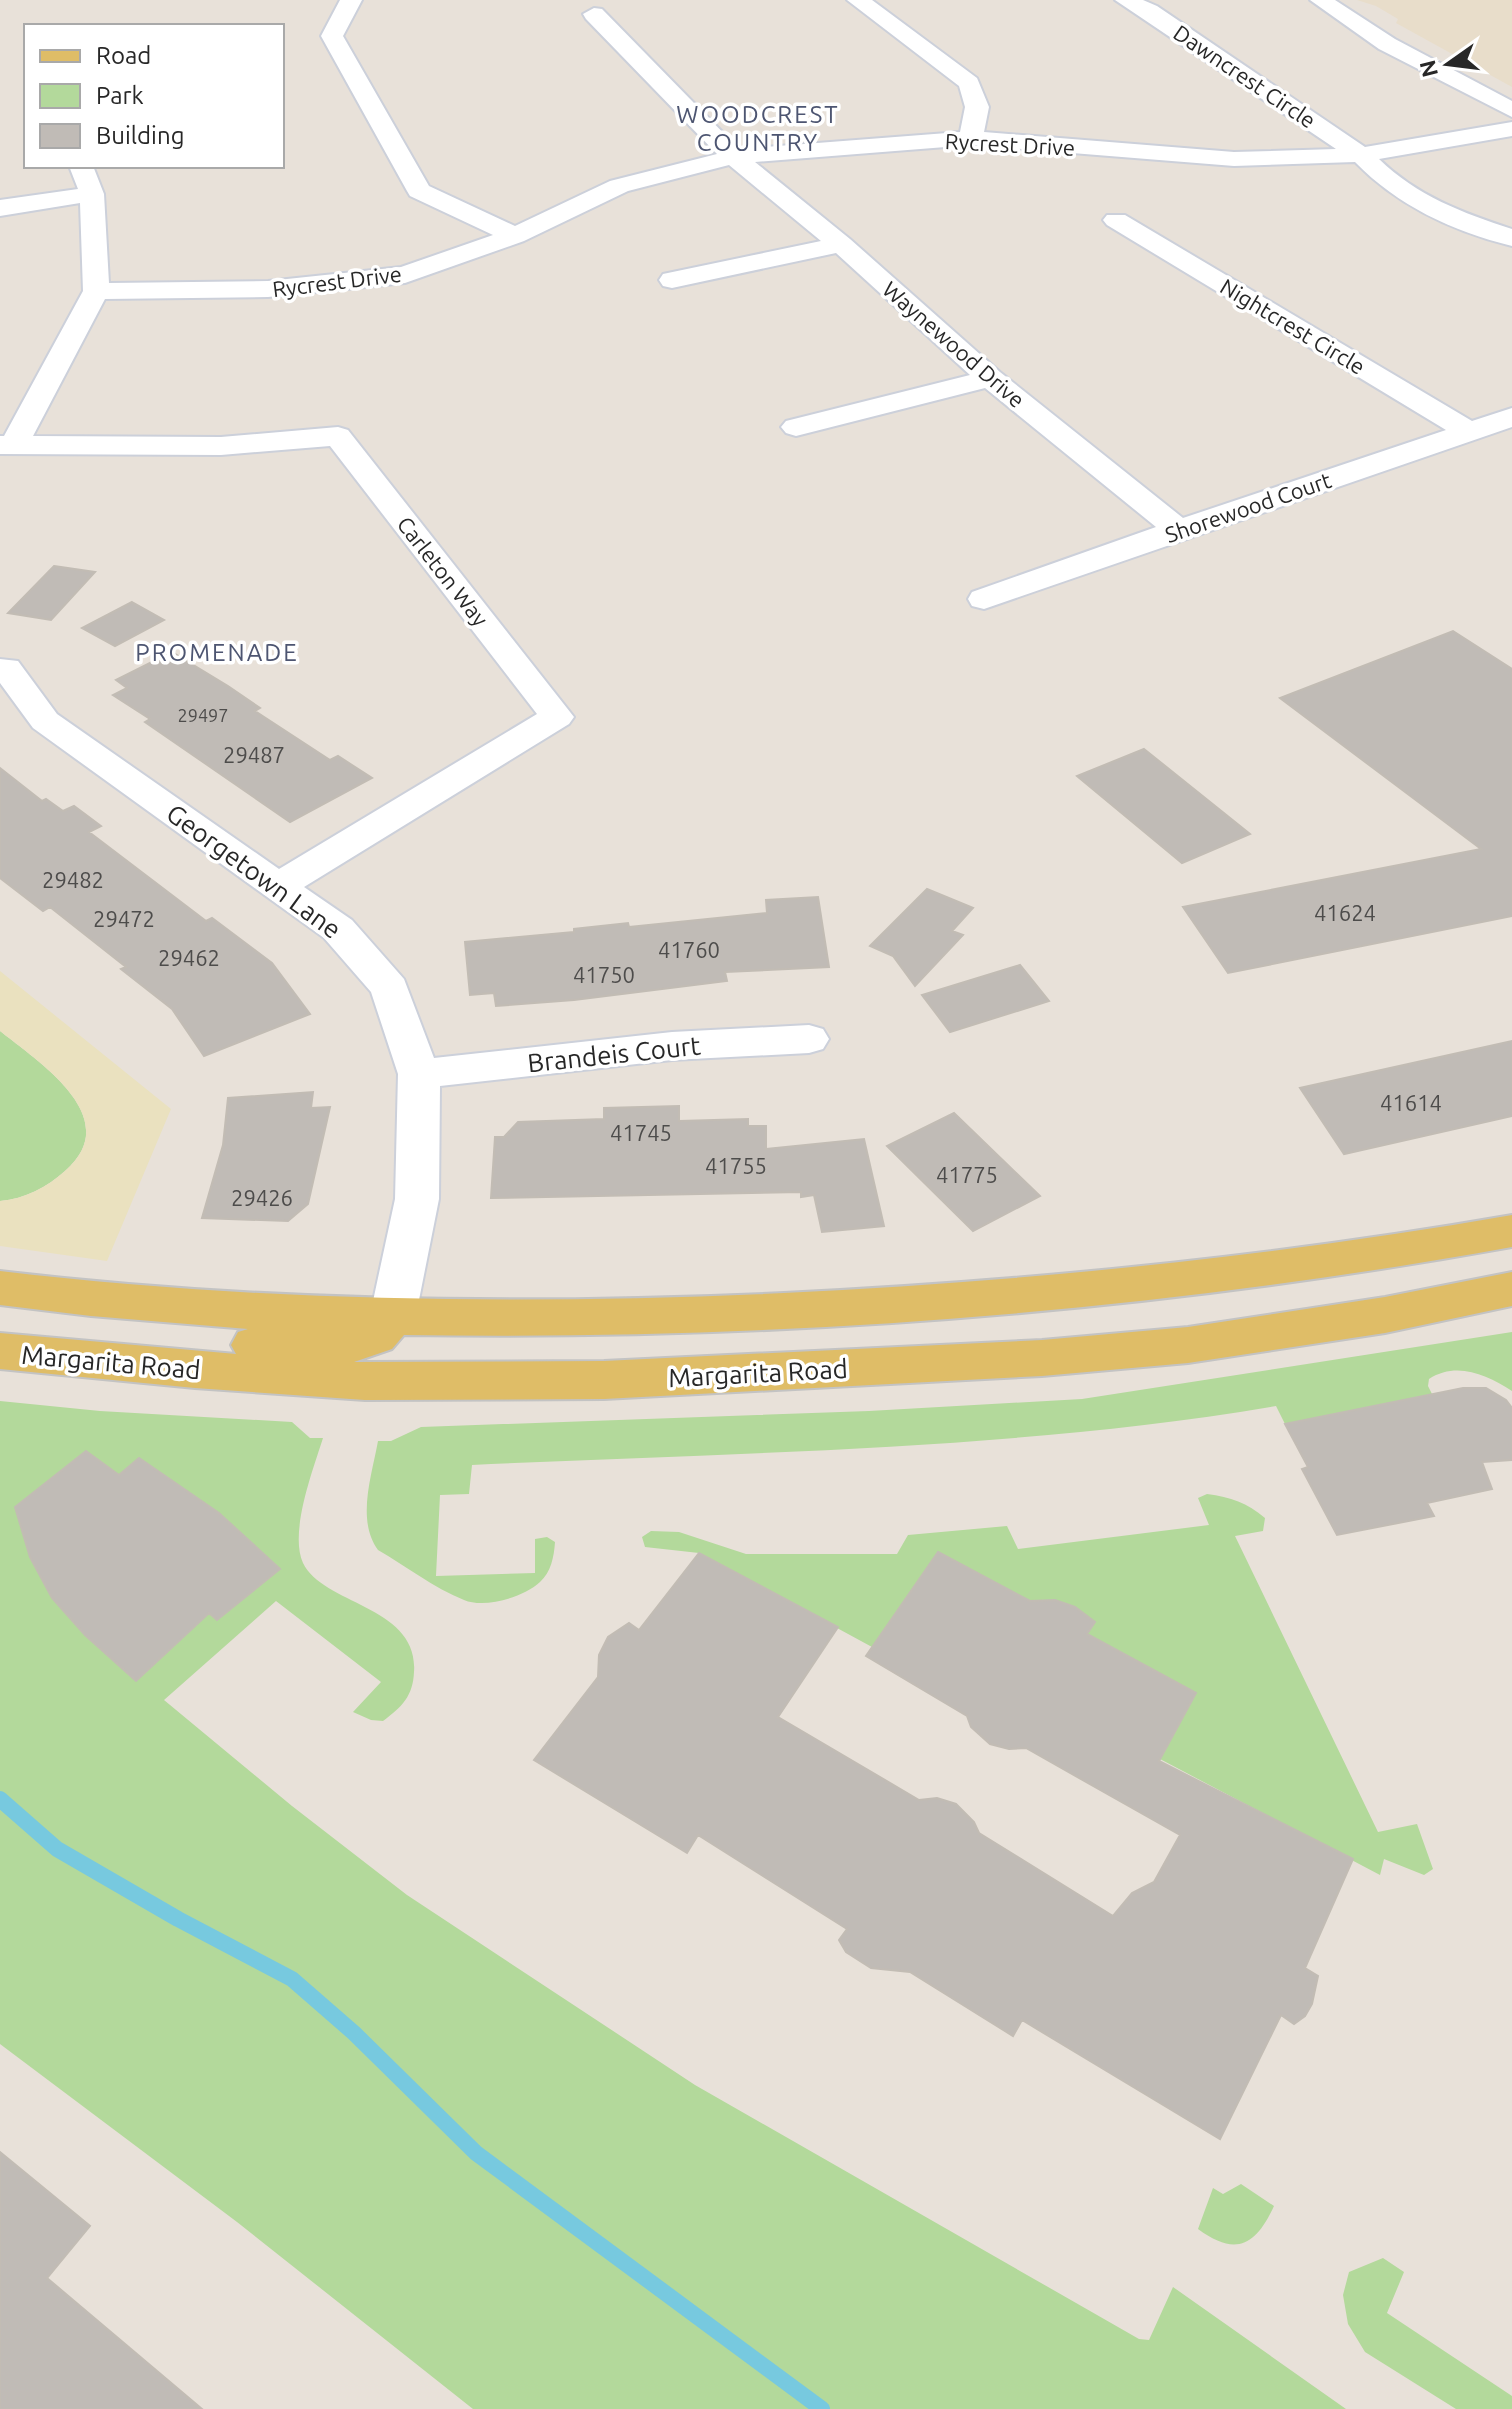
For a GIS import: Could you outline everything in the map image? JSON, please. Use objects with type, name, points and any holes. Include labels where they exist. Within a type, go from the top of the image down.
[{"type":"main road","points":[[0,1288],[247,1312],[545,1319],[850,1308],[1025,1297],[1220,1277],[1512,1231]]},
{"type":"main road","name":"Margarita Road","points":[[0,1351],[195,1370],[365,1381],[619,1380],[1026,1359],[1188,1345],[1385,1315],[1512,1289]]},
{"type":"main road","points":[[0,1329],[129,1340],[306,1347],[349,1344],[377,1335],[393,1315]]},
{"type":"street","points":[[351,0],[332,36],[419,191],[515,236]]},
{"type":"street","points":[[858,0],[969,83],[977,107],[971,138]]},
{"type":"street","name":"Dawncrest Circle","points":[[1126,0],[1149,11],[1361,155],[1388,183],[1427,208],[1512,238]]},
{"type":"street","points":[[1321,0],[1387,44],[1512,110]]},
{"type":"street","name":"Waynewood Drive","points":[[594,14],[733,157],[841,244],[990,378],[1178,530]]},
{"type":"street","name":"Rycrest Drive","points":[[96,291],[268,289],[405,275],[515,236],[619,186],[733,157],[971,138],[1234,159],[1361,155],[1512,129]]},
{"type":"street","points":[[7,445],[96,291],[92,194],[82,168]]},
{"type":"street","points":[[0,208],[92,194]]},
{"type":"street","name":"Nightcrest Circle","points":[[1116,220],[1470,432]]},
{"type":"street","points":[[672,280],[841,244]]},
{"type":"street","points":[[796,427],[990,378]]},
{"type":"street","name":"Shorewood Court","points":[[984,599],[1512,417]]},
{"type":"street","name":"Carleton Way","points":[[7,445],[221,446],[338,436],[557,717],[280,885]]},
{"type":"street","name":"Georgetown Lane","points":[[6,668],[45,721],[338,929],[390,988],[419,1074],[417,1199],[393,1315]]},
{"type":"street","name":"Brandeis Court","points":[[419,1074],[672,1046],[809,1039]]},
{"type":"shaded area","points":[[1357,0],[1512,0],[1512,87],[1396,23],[1398,19],[1376,6]]},
{"type":"green space","points":[[0,1031],[36,1059],[70,1093],[82,1112],[86,1131],[81,1151],[58,1177],[27,1195],[0,1201]]},
{"type":"green space","points":[[1512,1332],[1512,1391],[1482,1375],[1450,1371],[1429,1379],[1432,1394],[1285,1424],[1276,1406],[1176,1421],[976,1441],[472,1465],[469,1494],[440,1495],[436,1576],[535,1573],[535,1539],[547,1537],[555,1542],[551,1564],[540,1582],[514,1597],[493,1602],[464,1600],[431,1583],[378,1550],[368,1525],[368,1497],[378,1441],[391,1441],[421,1427],[869,1411],[1082,1399]]},
{"type":"green space","points":[[0,1401],[100,1411],[292,1422],[310,1438],[323,1438],[301,1518],[299,1550],[303,1563],[314,1577],[329,1588],[368,1608],[402,1633],[411,1650],[414,1672],[405,1700],[383,1721],[371,1720],[353,1712],[381,1682],[276,1601],[164,1700],[292,1806],[407,1895],[695,2085],[1139,2339],[1149,2340],[1173,2287],[1346,2409],[473,2409],[237,2222],[0,2044]]},
{"type":"green space","points":[[1207,1494],[1238,1502],[1265,1518],[1263,1531],[1235,1536],[1378,1832],[1417,1824],[1433,1869],[1424,1875],[1384,1859],[1380,1875],[1160,1759],[1195,1693],[1087,1634],[1093,1624],[1067,1604],[1048,1600],[1042,1607],[872,1647],[699,1553],[645,1547],[642,1537],[651,1531],[679,1532],[746,1554],[897,1554],[908,1535],[1007,1526],[1018,1549],[1209,1525],[1198,1498]]},
{"type":"green space","points":[[1241,2184],[1274,2206],[1259,2231],[1243,2243],[1233,2244],[1223,2243],[1198,2229],[1213,2188],[1223,2194]]},
{"type":"green space","points":[[1383,2258],[1404,2272],[1387,2313],[1512,2396],[1512,2409],[1456,2409],[1365,2352],[1348,2324],[1343,2295],[1349,2272]]},
{"type":"sand","points":[[0,971],[171,1109],[107,1261],[0,1246],[0,1201],[27,1195],[58,1177],[81,1151],[86,1131],[82,1112],[70,1093],[36,1059],[0,1031]]},
{"type":"building","points":[[54,566],[95,572],[51,620],[8,613]]},
{"type":"building","points":[[132,602],[164,620],[115,646],[82,628]]},
{"type":"building","points":[[1453,631],[1512,669],[1512,916],[1228,973],[1183,907],[1481,849],[1280,698]]},
{"type":"building","points":[[172,652],[228,686],[260,708],[255,711],[330,760],[338,756],[372,778],[290,822],[145,722],[150,719],[113,695],[127,688],[116,680]]},
{"type":"building","points":[[1144,749],[1250,834],[1182,863],[1077,776]]},
{"type":"building","points":[[0,768],[42,801],[46,799],[63,811],[74,806],[101,826],[89,832],[206,921],[212,918],[272,963],[310,1014],[204,1056],[172,1009],[121,969],[126,967],[50,907],[43,911],[0,878]]},
{"type":"building","points":[[927,889],[973,908],[952,931],[963,935],[915,986],[893,956],[870,946]]},
{"type":"building","points":[[818,897],[829,967],[725,972],[727,981],[574,1000],[496,1006],[494,993],[470,995],[465,942],[574,932],[574,929],[628,923],[629,927],[767,913],[766,900]]},
{"type":"building","points":[[1020,965],[1049,1001],[950,1032],[922,995]]},
{"type":"building","points":[[1512,1041],[1512,1116],[1344,1154],[1300,1088]]},
{"type":"building","points":[[313,1092],[311,1108],[330,1107],[308,1204],[288,1221],[202,1218],[223,1145],[228,1098]]},
{"type":"building","points":[[679,1106],[679,1121],[748,1119],[748,1126],[766,1126],[766,1149],[864,1139],[884,1226],[822,1232],[814,1195],[801,1197],[801,1192],[491,1198],[495,1137],[504,1137],[518,1122],[604,1119],[604,1108]]},
{"type":"building","points":[[954,1113],[1040,1196],[973,1231],[887,1146]]},
{"type":"building","points":[[1463,1388],[1486,1388],[1506,1400],[1512,1408],[1512,1460],[1482,1462],[1492,1489],[1427,1503],[1434,1516],[1337,1535],[1302,1469],[1308,1467],[1285,1424]]},
{"type":"building","points":[[86,1451],[119,1475],[139,1458],[219,1513],[280,1569],[217,1620],[209,1613],[136,1681],[85,1635],[52,1598],[30,1557],[15,1507]]},
{"type":"building","points":[[938,1552],[1030,1601],[1055,1600],[1075,1607],[1095,1622],[1087,1634],[1196,1693],[1159,1761],[1353,1859],[1305,1968],[1318,1976],[1312,2004],[1305,2016],[1294,2024],[1281,2015],[1220,2139],[1022,2020],[1013,2036],[910,1972],[871,1968],[846,1952],[839,1940],[847,1929],[698,1835],[687,1853],[534,1760],[598,1677],[599,1655],[608,1637],[629,1623],[639,1630],[699,1553],[838,1627],[778,1717],[919,1800],[937,1798],[956,1804],[974,1822],[979,1833],[1113,1916],[1132,1893],[1154,1882],[1180,1835],[1026,1748],[1009,1749],[990,1744],[971,1727],[967,1716],[866,1656]]},
{"type":"building","points":[[0,2152],[90,2226],[47,2278],[202,2409],[0,2409]]},
{"type":"waterway","points":[[0,1799],[57,1849],[178,1919],[292,1979],[354,2033],[476,2153],[822,2409]]},
{"type":"district","name":"WOODCREST COUNTRY","points":[[758,128]]},
{"type":"district","name":"PROMENADE","points":[[217,652]]}]
